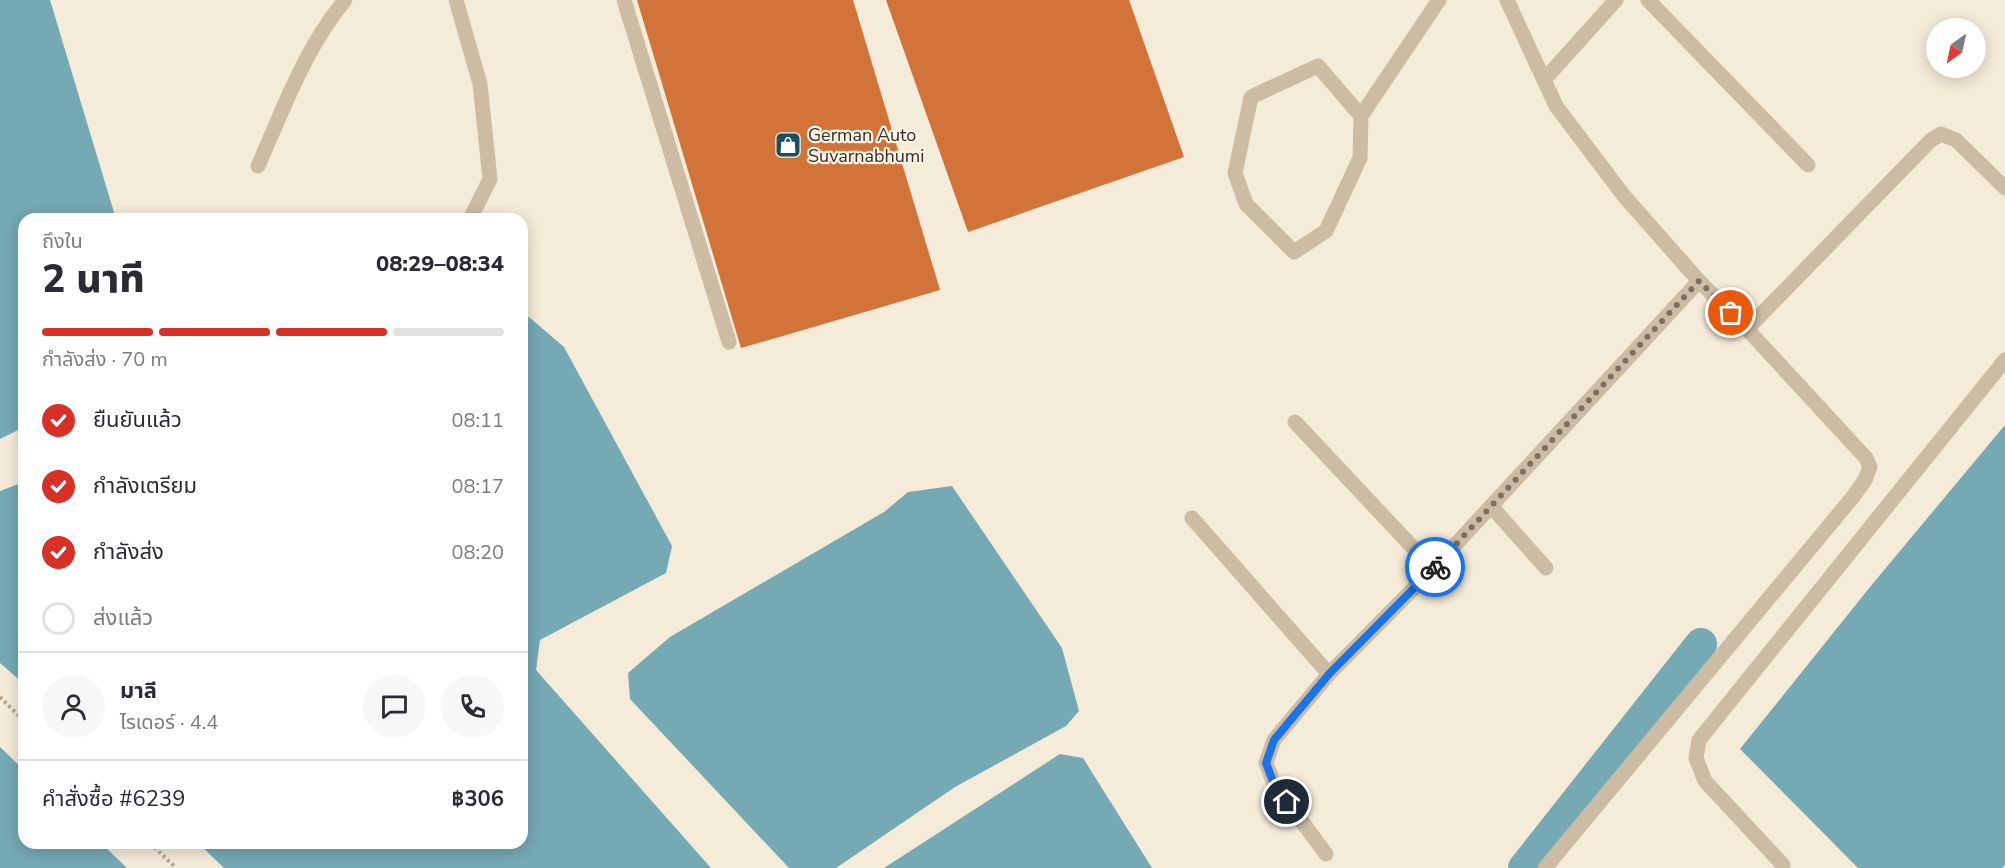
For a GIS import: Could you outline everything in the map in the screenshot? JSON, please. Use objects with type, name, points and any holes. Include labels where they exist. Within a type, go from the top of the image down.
[{"type":"street","points":[[258,166],[316,41],[345,0]]},
{"type":"street","points":[[456,0],[480,84],[490,179],[473,213]]},
{"type":"street","points":[[624,0],[729,342]]},
{"type":"street","points":[[1361,116],[1318,66],[1251,97],[1235,173],[1246,204],[1294,252],[1326,231],[1360,158],[1361,116],[1439,0]]},
{"type":"street","points":[[1507,0],[1556,106],[1624,196],[1699,281],[1747,329],[1866,458],[1870,467],[1852,498],[1545,868]]},
{"type":"street","points":[[1544,80],[1616,0]]},
{"type":"street","points":[[1648,0],[1809,165]]},
{"type":"street","points":[[1747,329],[1931,140],[1941,134],[1956,140],[2005,188]]},
{"type":"street","points":[[1326,854],[1274,784],[1266,763],[1274,740],[1329,674],[1433,569],[1699,281]]},
{"type":"street","points":[[1783,865],[1705,781],[1696,758],[1699,740],[2005,360]]},
{"type":"street","points":[[1295,422],[1433,569]]},
{"type":"street","points":[[1491,506],[1546,568]]},
{"type":"street","points":[[1192,518],[1329,674]]},
{"type":"path","points":[[0,697],[18,715]]},
{"type":"path","points":[[156,849],[176,868]]},
{"type":"water","points":[[0,0],[50,0],[114,213],[18,213],[18,430],[0,439]]},
{"type":"water","points":[[528,317],[564,347],[672,546],[666,573],[540,640],[536,670],[711,868],[224,868],[204,849],[528,849]]},
{"type":"water","points":[[2005,425],[2005,865],[2002,868],[1858,868],[1740,749],[1870,587]]},
{"type":"water","points":[[18,484],[18,679],[0,663],[0,491]]},
{"type":"water","points":[[952,486],[1062,648],[1079,711],[1066,726],[955,787],[836,868],[789,868],[630,699],[628,673],[670,637],[884,512],[908,492]]},
{"type":"water","points":[[0,747],[18,764],[18,849],[107,849],[127,868],[0,868]]},
{"type":"water","points":[[1060,754],[1083,758],[1152,868],[884,868]]},
{"type":"building","name":"German Auto Suvarnabhumi","points":[[637,0],[853,0],[940,290],[741,348]]},
{"type":"building","points":[[886,0],[1129,0],[1184,157],[968,232]]},
{"type":"waterway","points":[[1524,868],[1701,644]]},
{"type":"way so far","points":[[1435,567],[1699,281],[1731,313]]},
{"type":"place","name":"German Auto Suvarnabhumi","points":[[788,145]]},
{"type":"route","points":[[1287,802],[1274,784],[1266,763],[1274,740],[1329,674],[1435,567]]}]
